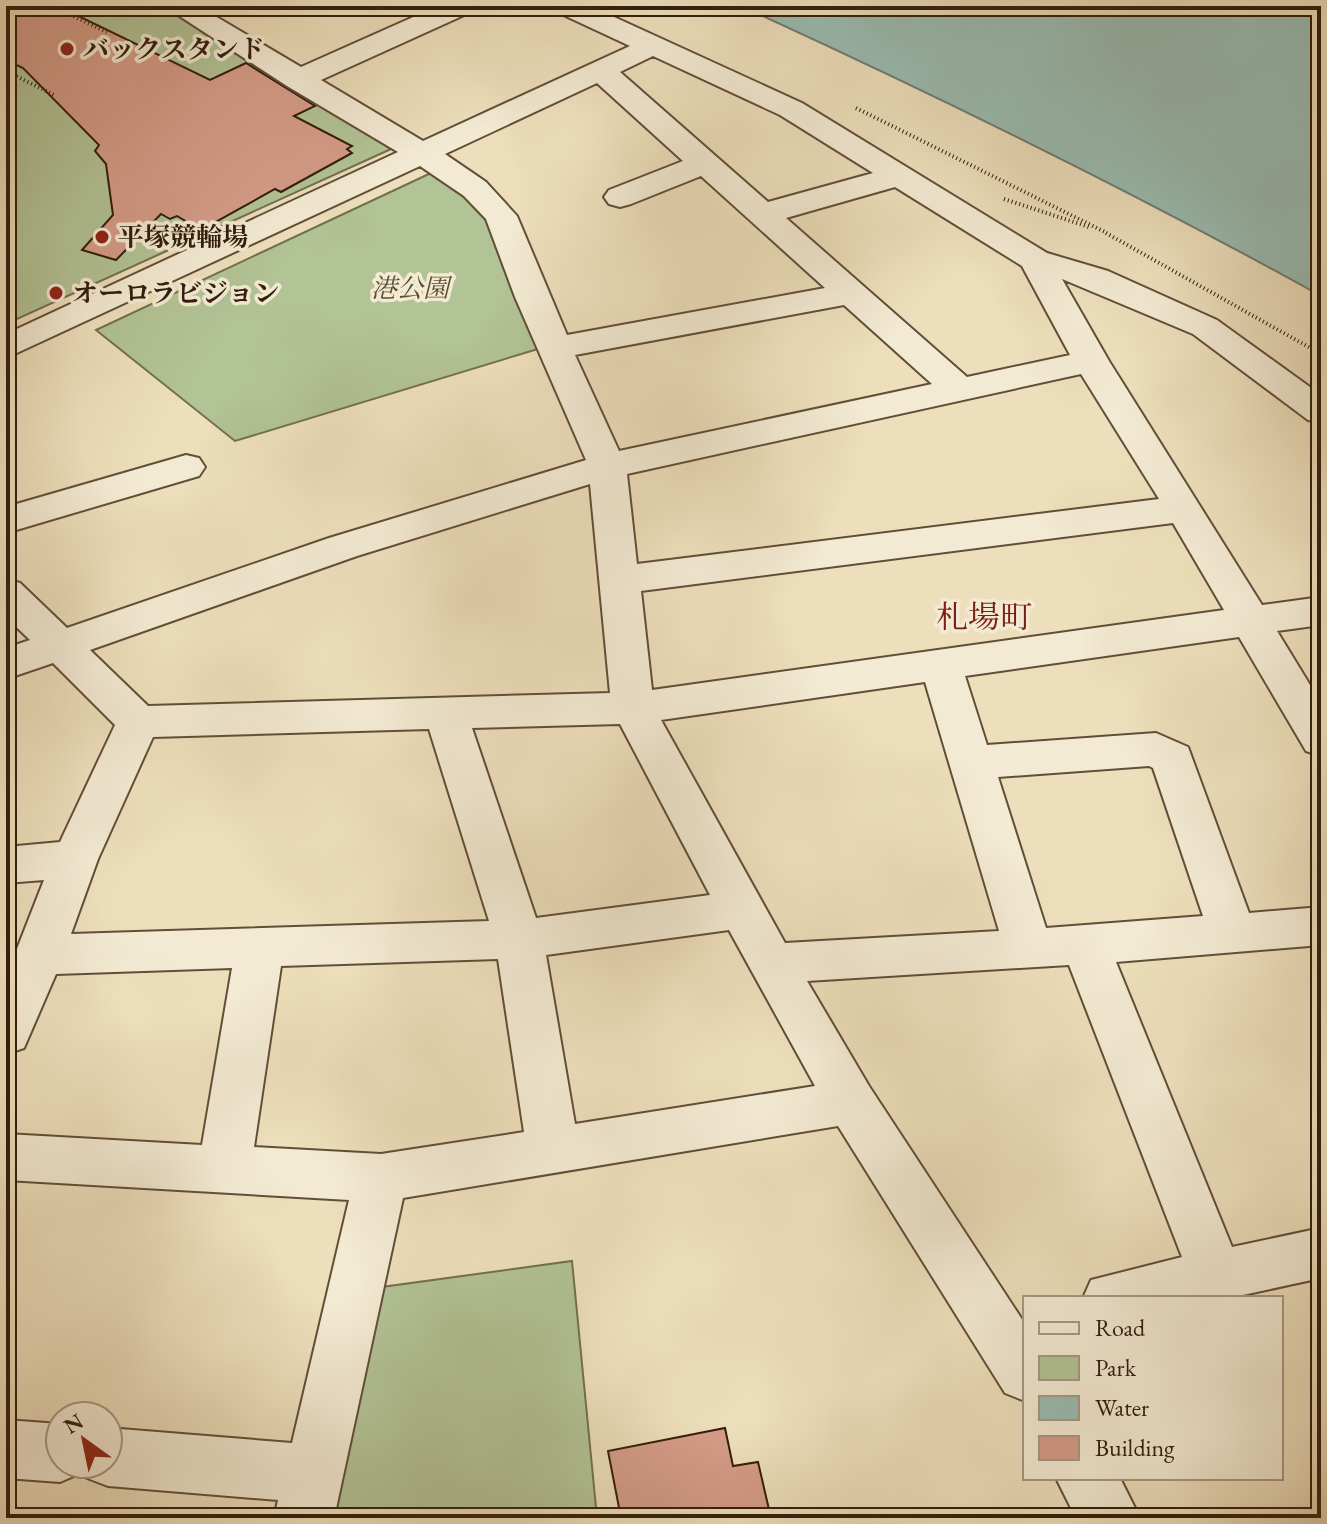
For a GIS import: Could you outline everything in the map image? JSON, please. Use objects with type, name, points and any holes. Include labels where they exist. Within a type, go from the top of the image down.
[{"type":"street","points":[[178,6],[423,154],[475,189],[501,216],[607,466],[633,708],[741,910],[851,1102],[1010,1321],[1023,1367]]},
{"type":"street","points":[[297,80],[461,6]]},
{"type":"street","points":[[567,6],[791,109],[1035,260],[1096,278],[1205,327],[1321,412]]},
{"type":"street","points":[[6,347],[652,46]]},
{"type":"street","points":[[600,70],[958,388]]},
{"type":"street","points":[[620,197],[705,163]]},
{"type":"street","points":[[763,214],[898,176]]},
{"type":"street","points":[[1035,260],[1091,361],[1184,509],[1321,740]]},
{"type":"street","points":[[556,348],[849,294]]},
{"type":"street","points":[[6,664],[343,547],[607,466],[1091,361]]},
{"type":"street","points":[[6,520],[186,467]]},
{"type":"street","points":[[618,580],[1184,509]]},
{"type":"street","points":[[6,593],[138,722],[633,708],[1321,611]]},
{"type":"street","points":[[941,666],[1028,948]]},
{"type":"street","points":[[446,715],[519,939],[553,1150]]},
{"type":"street","points":[[6,1033],[40,955],[75,859],[138,722]]},
{"type":"street","points":[[971,763],[1156,749],[1172,759],[1232,933]]},
{"type":"street","points":[[6,865],[75,859]]},
{"type":"street","points":[[40,955],[519,939],[741,910]]},
{"type":"street","points":[[772,963],[1085,945],[1321,926]]},
{"type":"street","points":[[1085,945],[1216,1274]]},
{"type":"street","points":[[224,1169],[260,947]]},
{"type":"street","points":[[6,1157],[381,1178],[851,1102]]},
{"type":"street","points":[[124,1460],[309,1496],[381,1178]]},
{"type":"street","points":[[1120,1296],[1321,1253]]},
{"type":"street","points":[[6,1449],[44,1452]]},
{"type":"street","points":[[1087,1480],[1110,1518]]},
{"type":"path","points":[[6,18],[33,6]]},
{"type":"path","points":[[52,6],[107,32]]},
{"type":"path","points":[[6,71],[54,95]]},
{"type":"path","points":[[851,106],[1107,233]]},
{"type":"green space","name":"平塚競輪場","points":[[6,6],[163,6],[391,149],[6,324]]},
{"type":"green space","name":"港公園","points":[[431,173],[466,196],[490,221],[541,348],[235,441],[96,330]]},
{"type":"green space","points":[[572,1261],[597,1518],[329,1518],[382,1287]]},
{"type":"water","points":[[741,6],[1321,6],[1321,296],[1034,145]]},
{"type":"building","points":[[6,6],[58,6],[210,80],[246,63],[315,106],[294,116],[352,146],[347,149],[352,153],[281,192],[275,189],[201,230],[177,216],[170,219],[161,214],[116,260],[82,250],[113,215],[106,164],[95,151],[99,145],[23,68],[6,60]]},
{"type":"building","points":[[725,1428],[733,1466],[758,1462],[771,1518],[621,1518],[608,1451]]},
{"type":"place","name":"バックスタンド","points":[[67,49]]},
{"type":"place","name":"平塚競輪場","points":[[102,237]]},
{"type":"place","name":"オーロラビジョン","points":[[56,293]]},
{"type":"district","name":"札場町","points":[[984,617]]}]
